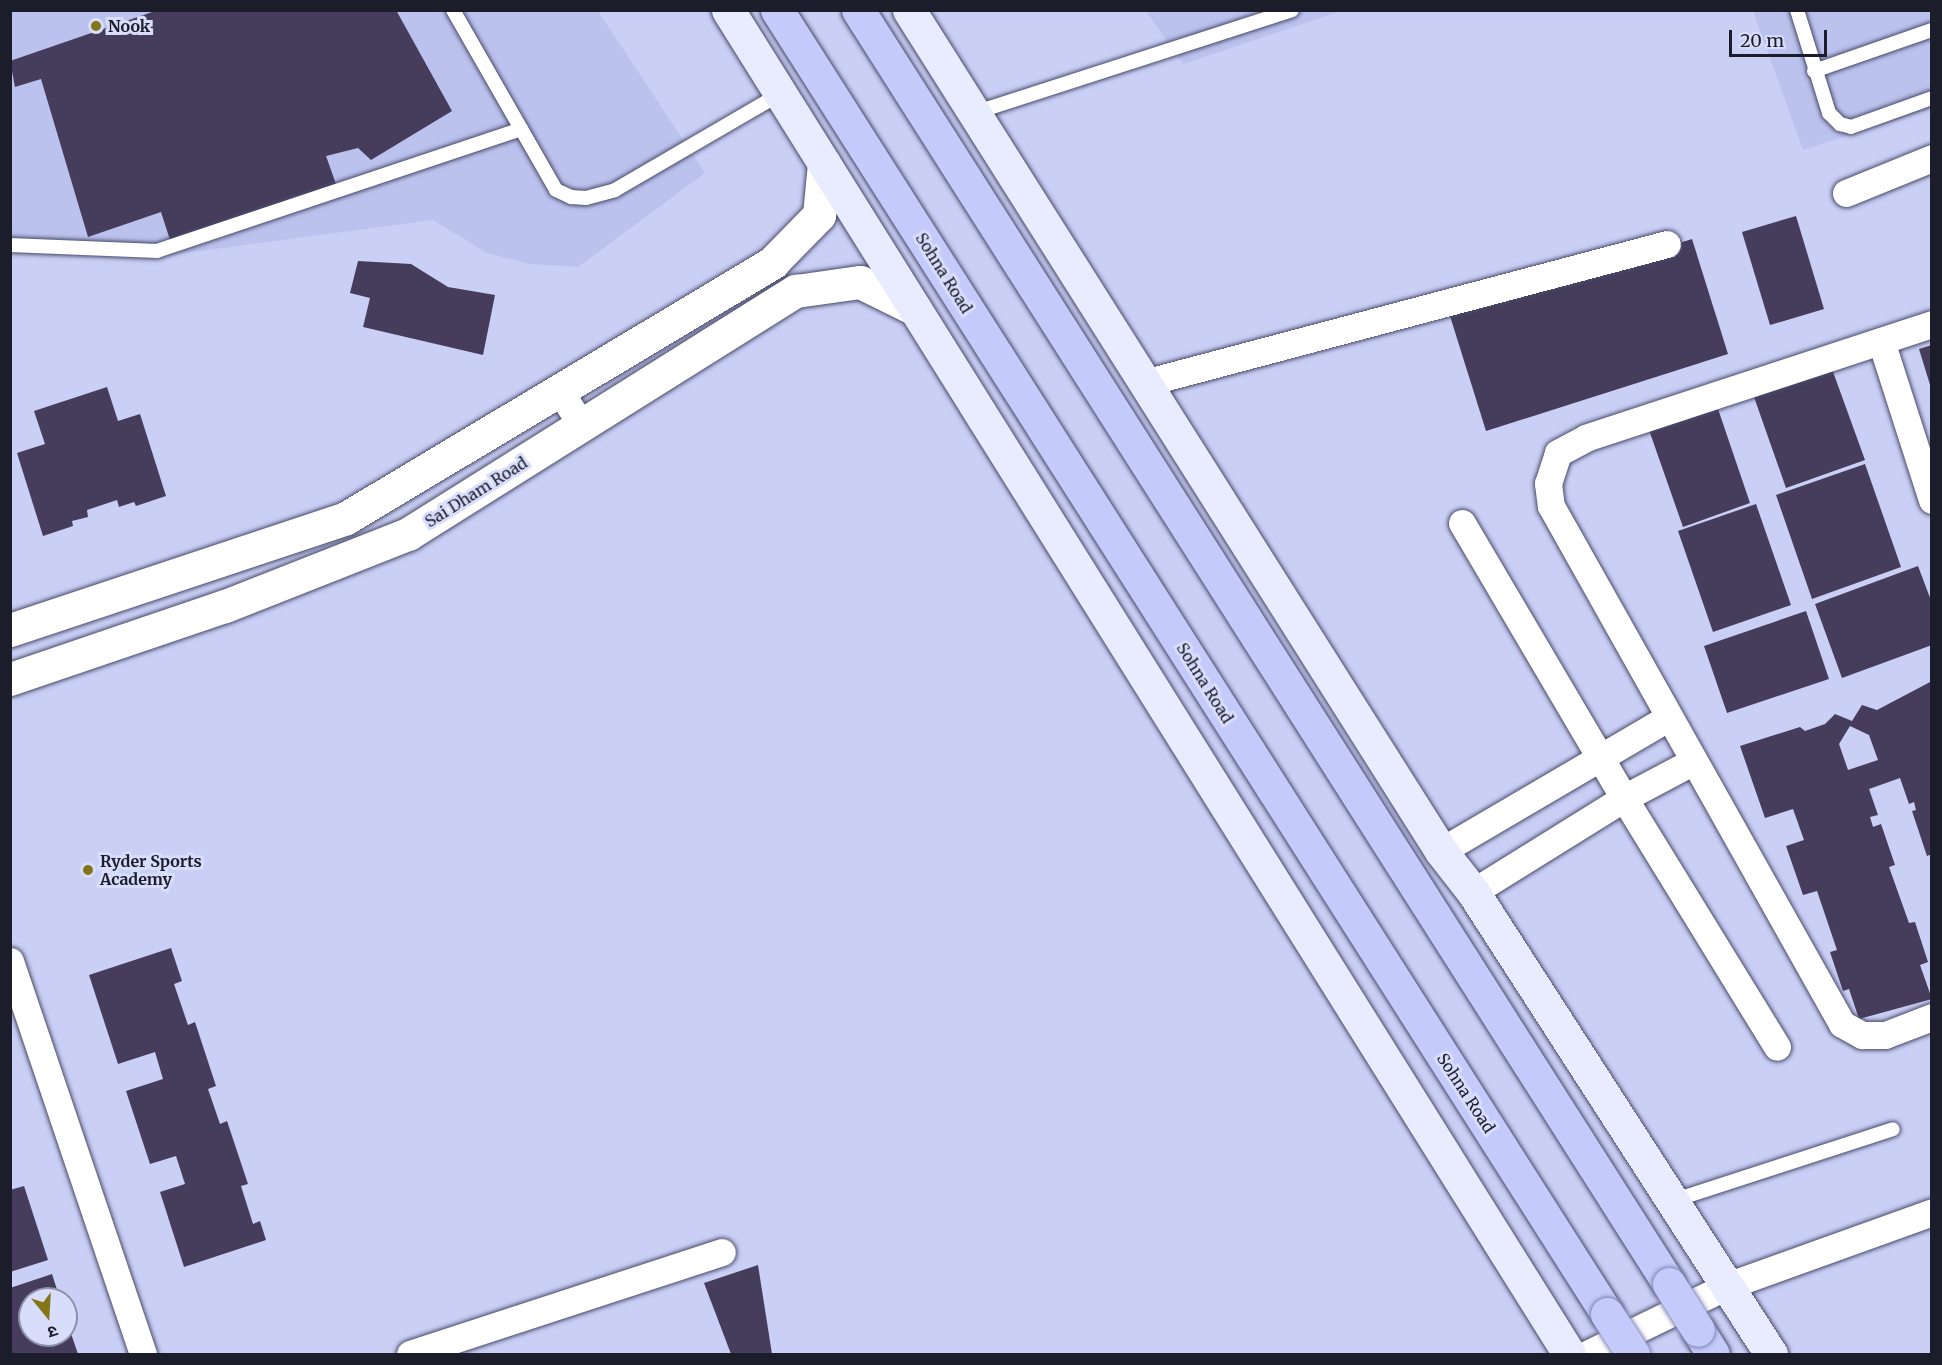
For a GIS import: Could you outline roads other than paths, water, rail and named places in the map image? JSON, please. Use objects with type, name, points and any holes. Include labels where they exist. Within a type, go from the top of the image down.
[{"type":"highway","name":"Sohna Road","points":[[777,10],[1633,1354]]},
{"type":"highway","points":[[858,10],[1706,1342]]},
{"type":"main road","points":[[728,10],[1569,1354]]},
{"type":"main road","points":[[909,10],[1441,851],[1473,892],[1771,1354]]},
{"type":"street","points":[[1846,194],[1932,158]]},
{"type":"street","points":[[10,630],[346,518],[558,388],[774,262],[819,215],[824,164]]},
{"type":"street","points":[[1144,382],[1667,244]]},
{"type":"street","name":"Sai Dham Road","points":[[10,679],[225,606],[408,534],[796,291],[860,282],[915,309]]},
{"type":"street","points":[[1932,324],[1586,438],[1558,453],[1548,483],[1551,506],[1842,1024],[1862,1035],[1885,1035],[1932,1017]]},
{"type":"street","points":[[1881,341],[1932,500]]},
{"type":"street","points":[[558,388],[582,426]]},
{"type":"street","points":[[1462,523],[1624,798],[1777,1047]]},
{"type":"street","points":[[1441,851],[1600,754],[1669,717]]},
{"type":"street","points":[[1473,892],[1624,798],[1694,761]]},
{"type":"street","points":[[10,961],[144,1354]]},
{"type":"street","points":[[1587,1354],[1727,1286],[1932,1212]]},
{"type":"street","points":[[410,1354],[475,1344],[722,1252]]},
{"type":"lane","points":[[453,10],[556,190],[586,198],[615,190],[780,94]]},
{"type":"lane","points":[[974,113],[1292,10]]},
{"type":"lane","points":[[1797,10],[1814,71],[1829,112],[1840,124],[1851,127],[1932,98]]},
{"type":"lane","points":[[1814,71],[1932,30]]},
{"type":"lane","points":[[10,245],[157,251],[521,129]]},
{"type":"lane","points":[[1672,1201],[1893,1129]]},
{"type":"place","name":"Nook","points":[[96,26]]},
{"type":"place","name":"Ryder Sports Academy","points":[[88,870]]}]
